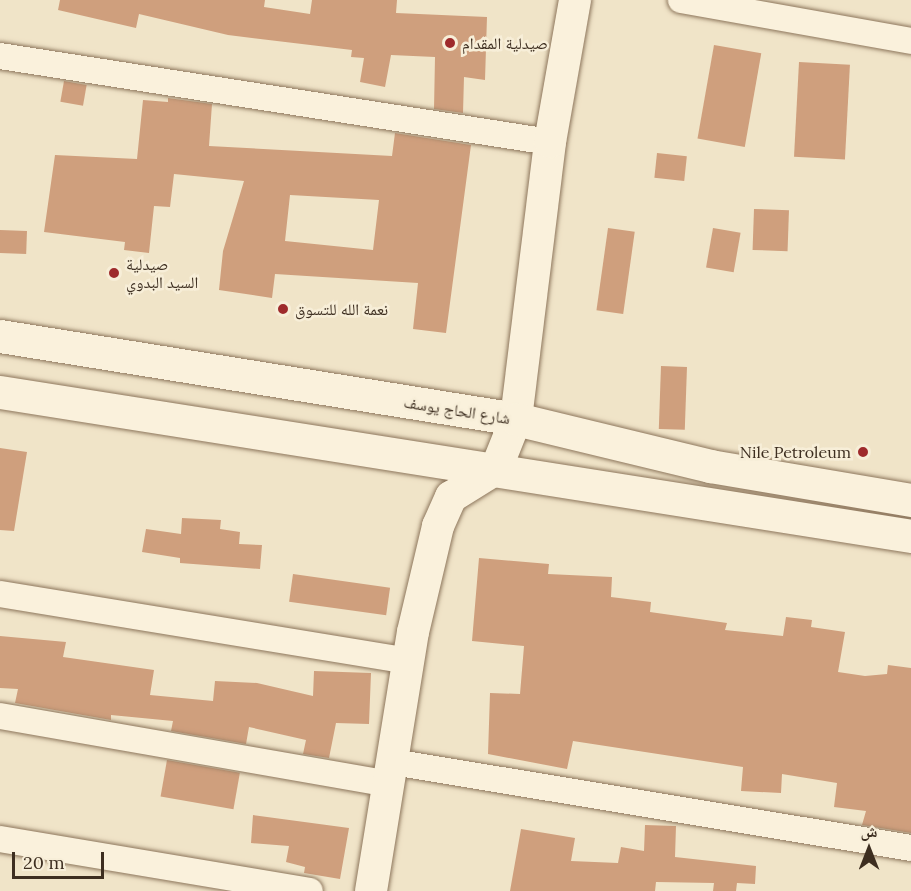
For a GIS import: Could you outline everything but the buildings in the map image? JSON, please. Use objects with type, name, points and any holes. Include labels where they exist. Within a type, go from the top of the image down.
[{"type":"main road","name":"شارع الحاج يوسف","points":[[0,336],[516,419],[710,466],[911,500]]},
{"type":"main road","points":[[0,392],[911,536]]},
{"type":"street","points":[[371,891],[408,661],[438,526],[451,497],[496,469],[516,419],[550,142],[575,0]]},
{"type":"street","points":[[681,0],[911,41]]},
{"type":"street","points":[[0,56],[550,142]]},
{"type":"street","points":[[0,594],[408,661]]},
{"type":"street","points":[[0,716],[911,848]]},
{"type":"street","points":[[0,839],[310,891]]},
{"type":"place","name":"صيدلية المقدام","points":[[450,43]]},
{"type":"place","name":"صيدلية السيد البدوي","points":[[114,273]]},
{"type":"place","name":"نعمة الله للتسوق","points":[[283,309]]},
{"type":"place","name":"Nile Petroleum","points":[[863,452]]}]
